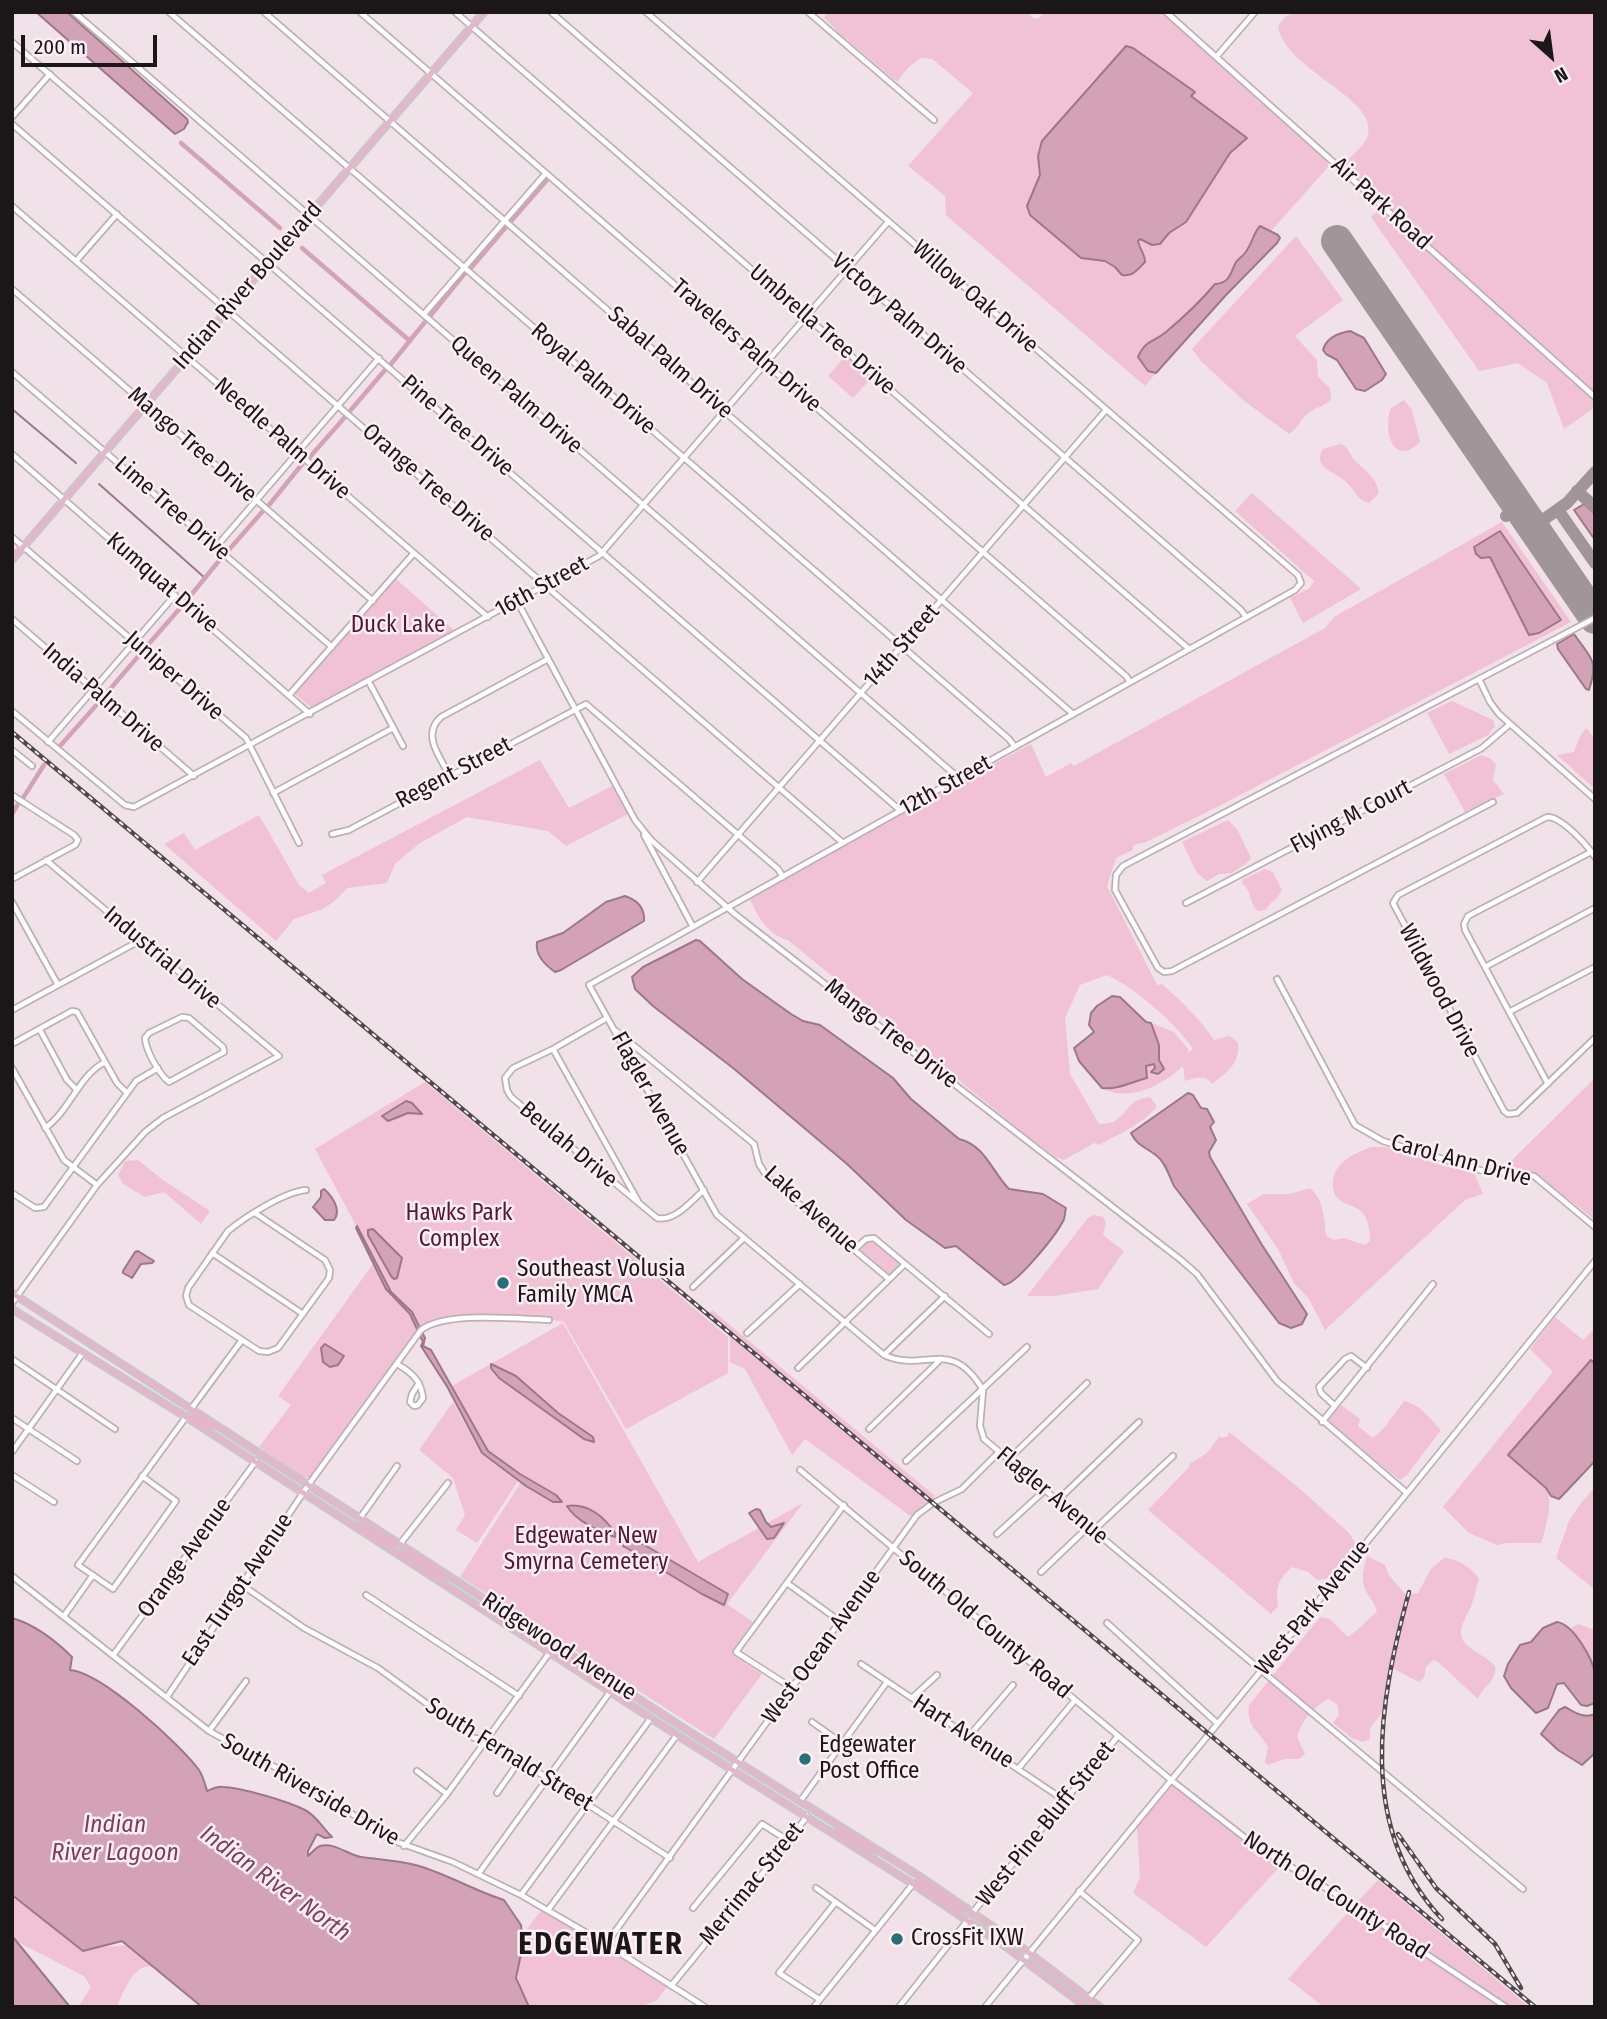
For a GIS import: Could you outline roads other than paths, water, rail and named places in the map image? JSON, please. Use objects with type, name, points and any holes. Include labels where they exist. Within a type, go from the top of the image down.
[{"type":"main road","name":"Indian River Boulevard","points":[[12,560],[484,12]]},
{"type":"main road","name":"Ridgewood Avenue","points":[[14,1294],[967,1908],[1100,2007]]},
{"type":"main road","name":"Ridgewood Avenue","points":[[12,1310],[256,1461],[610,1692],[835,1833],[968,1920],[1084,2006]]},
{"type":"main road","points":[[155,1398],[160,1397],[184,1411],[191,1409]]},
{"type":"main road","points":[[186,1417],[194,1417],[209,1425],[218,1426]]},
{"type":"main road","points":[[351,1523],[362,1526],[391,1544],[400,1544]]},
{"type":"main road","points":[[399,1554],[409,1555],[442,1576],[453,1578]]},
{"type":"main road","points":[[489,1612],[499,1615],[540,1641],[549,1640]]},
{"type":"main road","points":[[551,1653],[560,1654],[599,1678],[607,1678]]},
{"type":"main road","points":[[835,1833],[842,1833],[868,1850],[880,1851]]},
{"type":"main road","points":[[913,1884],[921,1883],[960,1909],[967,1908]]},
{"type":"street","name":"Queen Palm Drive","points":[[74,12],[957,779]]},
{"type":"street","name":"Royal Palm Drive","points":[[169,12],[902,646],[1015,747]]},
{"type":"street","name":"Sabal Palm Drive","points":[[264,12],[1073,714]]},
{"type":"street","name":"Travelers Palm Drive","points":[[360,12],[1130,682]]},
{"type":"street","name":"Umbrella Tree Drive","points":[[455,12],[1189,649]]},
{"type":"street","name":"Victory Palm Drive","points":[[551,12],[1246,617]]},
{"type":"street","name":"Willow Oak Drive","points":[[646,12],[1298,575],[1301,583]]},
{"type":"street","points":[[808,12],[934,120]]},
{"type":"street","name":"Air Park Road","points":[[1166,12],[1595,397]]},
{"type":"street","points":[[1217,56],[1255,12]]},
{"type":"street","name":"Pine Tree Drive","points":[[12,42],[901,811]]},
{"type":"street","points":[[12,117],[50,74]]},
{"type":"street","name":"Orange Tree Drive","points":[[12,124],[843,843]]},
{"type":"street","points":[[424,314],[546,173]]},
{"type":"street","name":"Needle Palm Drive","points":[[12,206],[488,617]]},
{"type":"street","points":[[76,261],[117,214]]},
{"type":"street","name":"16th Street","points":[[48,742],[125,805],[134,807],[594,559],[603,552],[888,222]]},
{"type":"street","name":"Mango Tree Drive","points":[[12,289],[373,601]]},
{"type":"street","points":[[216,547],[379,358]]},
{"type":"street","name":"Lime Tree Drive","points":[[12,372],[332,647]]},
{"type":"street","name":"14th Street","points":[[697,882],[1106,410]]},
{"type":"street","name":"Kumquat Drive","points":[[12,454],[310,713]]},
{"type":"street","name":"Juniper Drive","points":[[12,537],[246,738],[299,843]]},
{"type":"street","points":[[290,694],[414,553]]},
{"type":"street","name":"12th Street","points":[[589,985],[1295,590],[1301,583]]},
{"type":"street","points":[[12,711],[48,742],[175,595]]},
{"type":"street","name":"Mango Tree Drive","points":[[517,601],[642,831],[728,908],[1181,1260],[1197,1274],[1277,1381],[1407,1493]]},
{"type":"street","points":[[1493,802],[1172,971],[1164,972],[1158,968],[1115,890],[1116,875],[1123,866],[1595,618]]},
{"type":"street","name":"India Palm Drive","points":[[12,619],[194,776]]},
{"type":"street","points":[[450,776],[431,741],[431,731],[435,723],[441,717],[548,659]]},
{"type":"street","points":[[1479,679],[1493,707],[1595,799]]},
{"type":"street","points":[[369,682],[402,746]]},
{"type":"street","points":[[575,708],[583,704],[590,706],[778,869],[783,877]]},
{"type":"street","name":"Regent Street","points":[[332,834],[349,830],[575,708]]},
{"type":"street","name":"Flying M Court","points":[[1186,903],[1482,748],[1510,724]]},
{"type":"street","points":[[273,793],[393,728]]},
{"type":"street","points":[[12,750],[32,766]]},
{"type":"street","points":[[12,795],[78,840],[75,845],[12,878]]},
{"type":"street","name":"Wildwood Drive","points":[[1593,854],[1556,818],[1547,817],[1398,895],[1393,903],[1508,1114],[1517,1113],[1595,1038]]},
{"type":"street","points":[[642,831],[693,927]]},
{"type":"street","points":[[1548,1084],[1464,924],[1468,916],[1593,854]]},
{"type":"street","name":"Industrial Drive","points":[[46,860],[279,1056],[163,1118],[145,1132],[97,1185]]},
{"type":"street","points":[[12,902],[58,985]]},
{"type":"street","points":[[1485,967],[1595,908]]},
{"type":"street","points":[[12,1010],[141,940]]},
{"type":"street","points":[[1509,1012],[1595,967]]},
{"type":"street","name":"Carol Ann Drive","points":[[1276,979],[1355,1125],[1383,1141],[1483,1171],[1534,1176],[1595,1227]]},
{"type":"street","name":"Flagler Avenue","points":[[589,985],[717,1215],[884,1355]]},
{"type":"street","points":[[12,1044],[72,1012],[77,1012],[120,1087],[127,1093]]},
{"type":"street","points":[[178,1018],[189,1018],[223,1047],[224,1052],[221,1055],[172,1082],[166,1081],[158,1068],[145,1044],[145,1038],[149,1033],[178,1018]]},
{"type":"street","name":"Beulah Drive","points":[[607,1018],[513,1068],[505,1077],[507,1090],[511,1097],[657,1218],[669,1218],[704,1190]]},
{"type":"street","name":"Lake Avenue","points":[[613,1028],[754,1144],[759,1164],[768,1178],[889,1279]]},
{"type":"street","points":[[40,1030],[67,1080],[77,1090]]},
{"type":"street","points":[[553,1049],[640,1205]]},
{"type":"street","points":[[45,1128],[57,1118],[91,1071],[106,1062]]},
{"type":"street","points":[[12,1068],[64,1160],[97,1185],[14,1294],[12,1303]]},
{"type":"street","points":[[12,1193],[35,1208],[44,1206],[127,1093],[141,1077],[158,1068]]},
{"type":"street","points":[[255,1213],[328,1263],[330,1270],[329,1278],[278,1348],[268,1352],[259,1351],[190,1305],[186,1296],[188,1288],[228,1231],[255,1213],[295,1191],[306,1190]]},
{"type":"street","points":[[855,1249],[870,1237],[989,1334]]},
{"type":"street","points":[[693,1287],[744,1238]]},
{"type":"street","points":[[212,1253],[303,1314]]},
{"type":"street","name":"West Park Avenue","points":[[985,2007],[1595,1261]]},
{"type":"street","points":[[799,1368],[905,1264]]},
{"type":"street","points":[[747,1334],[800,1284]]},
{"type":"street","points":[[1322,1422],[1433,1284]]},
{"type":"street","points":[[945,1296],[884,1355],[902,1361],[943,1357],[967,1368],[983,1390]]},
{"type":"street","name":"East Turgot Avenue","points":[[167,1697],[303,1492],[420,1332],[431,1324],[449,1319],[549,1320]]},
{"type":"street","points":[[191,1409],[242,1340]]},
{"type":"street","points":[[906,1461],[1027,1346]]},
{"type":"street","points":[[12,1452],[82,1354]]},
{"type":"street","points":[[1335,1406],[1321,1394],[1319,1387],[1351,1356],[1367,1368]]},
{"type":"street","points":[[869,1429],[943,1357]]},
{"type":"street","points":[[12,1359],[115,1429]]},
{"type":"street","points":[[397,1364],[409,1370],[419,1383],[423,1398],[414,1406],[410,1402],[411,1397],[419,1383]]},
{"type":"street","points":[[1009,1459],[1087,1383]]},
{"type":"street","name":"Flagler Avenue","points":[[983,1390],[981,1434],[999,1451],[1523,1889]]},
{"type":"street","points":[[142,1476],[176,1502],[113,1589],[78,1565],[142,1476],[186,1417]]},
{"type":"street","points":[[12,1418],[77,1461]]},
{"type":"street","points":[[1058,1500],[1139,1422]]},
{"type":"street","name":"West Ocean Avenue","points":[[606,1944],[925,1508],[962,1489],[999,1451]]},
{"type":"street","points":[[1041,1572],[1173,1456]]},
{"type":"street","name":"Orange Avenue","points":[[114,1654],[256,1461]]},
{"type":"street","points":[[360,1518],[397,1466]]},
{"type":"street","name":"South Old County Road","points":[[800,1470],[1171,1780]]},
{"type":"street","points":[[12,1475],[54,1502]]},
{"type":"street","points":[[400,1544],[449,1483]]},
{"type":"street","points":[[997,1534],[1045,1490]]},
{"type":"street","points":[[793,1688],[736,1652],[844,1505]]},
{"type":"street","points":[[64,1616],[93,1575]]},
{"type":"street","name":"South Riverside Drive","points":[[12,1576],[209,1731],[317,1790],[369,1826],[404,1846],[479,1873],[548,1910],[705,2007]]},
{"type":"street","points":[[787,1583],[841,1622]]},
{"type":"street","name":"South Fernald Street","points":[[242,1585],[304,1628],[378,1668],[474,1738],[487,1739],[670,1858]]},
{"type":"street","points":[[366,1595],[519,1696]]},
{"type":"street","points":[[1107,1623],[1217,1723]]},
{"type":"street","points":[[404,1846],[447,1794],[551,1653]]},
{"type":"street","name":"Hart Avenue","points":[[861,1664],[1064,1800]]},
{"type":"street","points":[[912,1698],[937,1675]]},
{"type":"street","points":[[209,1731],[246,1681]]},
{"type":"street","points":[[801,1800],[887,1682]]},
{"type":"street","points":[[969,1736],[1013,1685]]},
{"type":"street","points":[[479,1873],[610,1692]]},
{"type":"street","points":[[1018,1769],[1075,1700]]},
{"type":"street","points":[[521,1895],[651,1718]]},
{"type":"street","points":[[812,1722],[843,1744]]},
{"type":"street","points":[[548,1910],[677,1735]]},
{"type":"street","name":"West Pine Bluff Street","points":[[973,1912],[1118,1736]]},
{"type":"street","points":[[497,1793],[520,1760]]},
{"type":"street","points":[[417,1772],[447,1794]]},
{"type":"street","name":"North Old County Road","points":[[1171,1780],[1253,1844],[1339,1896],[1506,2007]]},
{"type":"street","name":"Merrimac Street","points":[[671,1986],[789,1842],[807,1815]]},
{"type":"street","points":[[694,1908],[762,1824],[789,1842]]},
{"type":"street","points":[[814,2007],[913,1884]]},
{"type":"street","points":[[816,1888],[875,1930]]},
{"type":"street","points":[[1079,1891],[1138,1940],[1089,1998]]},
{"type":"street","points":[[819,2000],[779,1973],[835,1903]]},
{"type":"street","points":[[899,2007],[968,1920]]},
{"type":"water","points":[[36,12],[67,12],[187,119],[184,129],[175,134]]},
{"type":"water","points":[[1126,46],[1133,48],[1195,92],[1191,96],[1247,138],[1230,153],[1186,222],[1169,233],[1160,244],[1152,245],[1140,239],[1138,241],[1145,262],[1135,272],[1122,275],[1105,261],[1081,258],[1030,215],[1027,206],[1040,175],[1038,156],[1042,141]]},
{"type":"water","points":[[1260,226],[1278,235],[1280,238],[1277,243],[1156,373],[1148,371],[1138,357],[1144,347],[1179,321],[1215,284],[1227,280]]},
{"type":"water","points":[[1350,331],[1364,338],[1386,374],[1382,380],[1365,391],[1356,389],[1337,360],[1323,350],[1327,342],[1334,337]]},
{"type":"water","points":[[1584,504],[1595,514],[1595,540],[1574,510]]},
{"type":"water","points":[[1500,531],[1561,620],[1539,633],[1529,635],[1490,557],[1481,558],[1476,554],[1474,547]]},
{"type":"water","points":[[1574,634],[1592,660],[1593,672],[1589,690],[1558,649],[1557,644]]},
{"type":"water","points":[[625,896],[639,905],[644,921],[561,970],[555,972],[541,959],[537,942],[563,933],[606,902]]},
{"type":"water","points":[[696,940],[742,979],[791,1014],[803,1021],[820,1025],[893,1078],[911,1099],[959,1139],[968,1142],[982,1153],[1009,1189],[1043,1194],[1066,1208],[1060,1226],[1046,1246],[1018,1276],[1004,1285],[956,1246],[945,1248],[906,1220],[847,1164],[635,989],[632,977],[643,967]]},
{"type":"water","points":[[1112,996],[1120,997],[1146,1022],[1151,1023],[1159,1045],[1159,1060],[1164,1069],[1158,1074],[1151,1072],[1155,1068],[1154,1064],[1146,1066],[1147,1078],[1119,1087],[1102,1088],[1079,1061],[1074,1048],[1094,1032],[1089,1025],[1091,1013]]},
{"type":"water","points":[[1188,1093],[1193,1095],[1201,1108],[1207,1109],[1214,1122],[1210,1127],[1216,1140],[1209,1152],[1210,1157],[1307,1314],[1302,1324],[1291,1328],[1279,1323],[1174,1186],[1163,1162],[1139,1144],[1131,1133]]},
{"type":"water","points":[[406,1101],[412,1103],[422,1114],[408,1113],[388,1121],[382,1116]]},
{"type":"water","points":[[324,1189],[333,1199],[336,1208],[334,1220],[325,1220],[313,1207]]},
{"type":"water","points":[[357,1226],[391,1292],[412,1312],[425,1338],[423,1346],[431,1350],[488,1451],[556,1495],[562,1502],[553,1502],[526,1486],[482,1453],[448,1388],[421,1346],[423,1342],[410,1314],[386,1289]]},
{"type":"water","points":[[373,1229],[402,1258],[397,1278],[391,1276],[368,1235],[368,1230]]},
{"type":"water","points":[[138,1251],[154,1261],[141,1264],[132,1278],[123,1271]]},
{"type":"water","points":[[325,1344],[344,1356],[338,1365],[330,1367],[323,1362],[321,1348]]},
{"type":"water","points":[[1591,1360],[1595,1364],[1595,1461],[1559,1499],[1551,1496],[1546,1488],[1508,1455]]},
{"type":"water","points":[[491,1364],[516,1376],[558,1413],[593,1437],[594,1442],[584,1439],[499,1378]]},
{"type":"water","points":[[567,1506],[582,1507],[595,1512],[616,1534],[615,1537],[588,1525]]},
{"type":"water","points":[[760,1510],[771,1527],[784,1523],[774,1538],[767,1539],[749,1513]]},
{"type":"water","points":[[620,1537],[636,1540],[728,1594],[724,1605],[664,1571],[663,1565],[656,1565],[623,1546]]},
{"type":"water","name":"Indian River Lagoon","points":[[12,1618],[52,1639],[72,1657],[70,1670],[101,1683],[158,1727],[199,1770],[207,1791],[221,1787],[242,1790],[297,1806],[309,1813],[332,1837],[325,1838],[317,1834],[308,1856],[320,1846],[336,1847],[356,1856],[419,1866],[504,1900],[521,1925],[523,1944],[516,1978],[529,2007],[202,2007],[122,1941],[83,1951],[12,1895]]},
{"type":"water","points":[[1557,1622],[1576,1635],[1590,1660],[1595,1674],[1595,1703],[1581,1705],[1564,1683],[1557,1684],[1548,1708],[1536,1713],[1511,1688],[1504,1676],[1520,1645],[1531,1642],[1543,1628]]},
{"type":"water","points":[[1565,1707],[1583,1715],[1595,1714],[1595,1753],[1582,1765],[1558,1750],[1541,1734],[1559,1710]]},
{"type":"water","points":[[12,1936],[70,2007],[12,2007]]},
{"type":"waterway","points":[[181,143],[280,228]]},
{"type":"waterway","points":[[512,220],[547,180]]},
{"type":"waterway","points":[[471,268],[506,227]]},
{"type":"waterway","points":[[302,248],[410,341]]},
{"type":"waterway","points":[[431,315],[465,273]]},
{"type":"waterway","points":[[391,364],[425,322]]},
{"type":"waterway","points":[[350,411],[385,370]]},
{"type":"waterway","points":[[12,409],[76,463]]},
{"type":"waterway","points":[[309,458],[345,417]]},
{"type":"waterway","points":[[269,505],[303,463]]},
{"type":"waterway","points":[[99,484],[205,578]]},
{"type":"waterway","points":[[227,552],[263,511]]},
{"type":"waterway","points":[[187,600],[222,557]]},
{"type":"waterway","points":[[146,647],[182,606]]},
{"type":"waterway","points":[[105,695],[141,653]]},
{"type":"waterway","points":[[60,746],[100,701]]},
{"type":"waterway","points":[[23,798],[44,765]]},
{"type":"waterway","points":[[12,814],[18,804]]},
{"type":"railway","points":[[12,732],[1535,2007]]},
{"type":"railway","points":[[1409,1592],[1389,1677],[1384,1720],[1382,1763],[1386,1805],[1396,1845],[1415,1883],[1442,1919]]},
{"type":"railway","points":[[1398,1834],[1436,1888],[1495,1944],[1521,1988]]},
{"type":"place","name":"Southeast Volusia Family YMCA","points":[[503,1283]]},
{"type":"place","name":"Edgewater Post Office","points":[[805,1759]]},
{"type":"place","name":"CrossFit IXW","points":[[897,1939]]},
{"type":"district","name":"EDGEWATER","points":[[601,1946]]},
{"type":"park label","name":"Duck Lake","points":[[398,626]]},
{"type":"park label","name":"Hawks Park Complex","points":[[459,1227]]},
{"type":"park label","name":"Edgewater New Smyrna Cemetery","points":[[586,1550]]},
{"type":"water label","name":"Indian River North","points":[[275,1884]]}]
